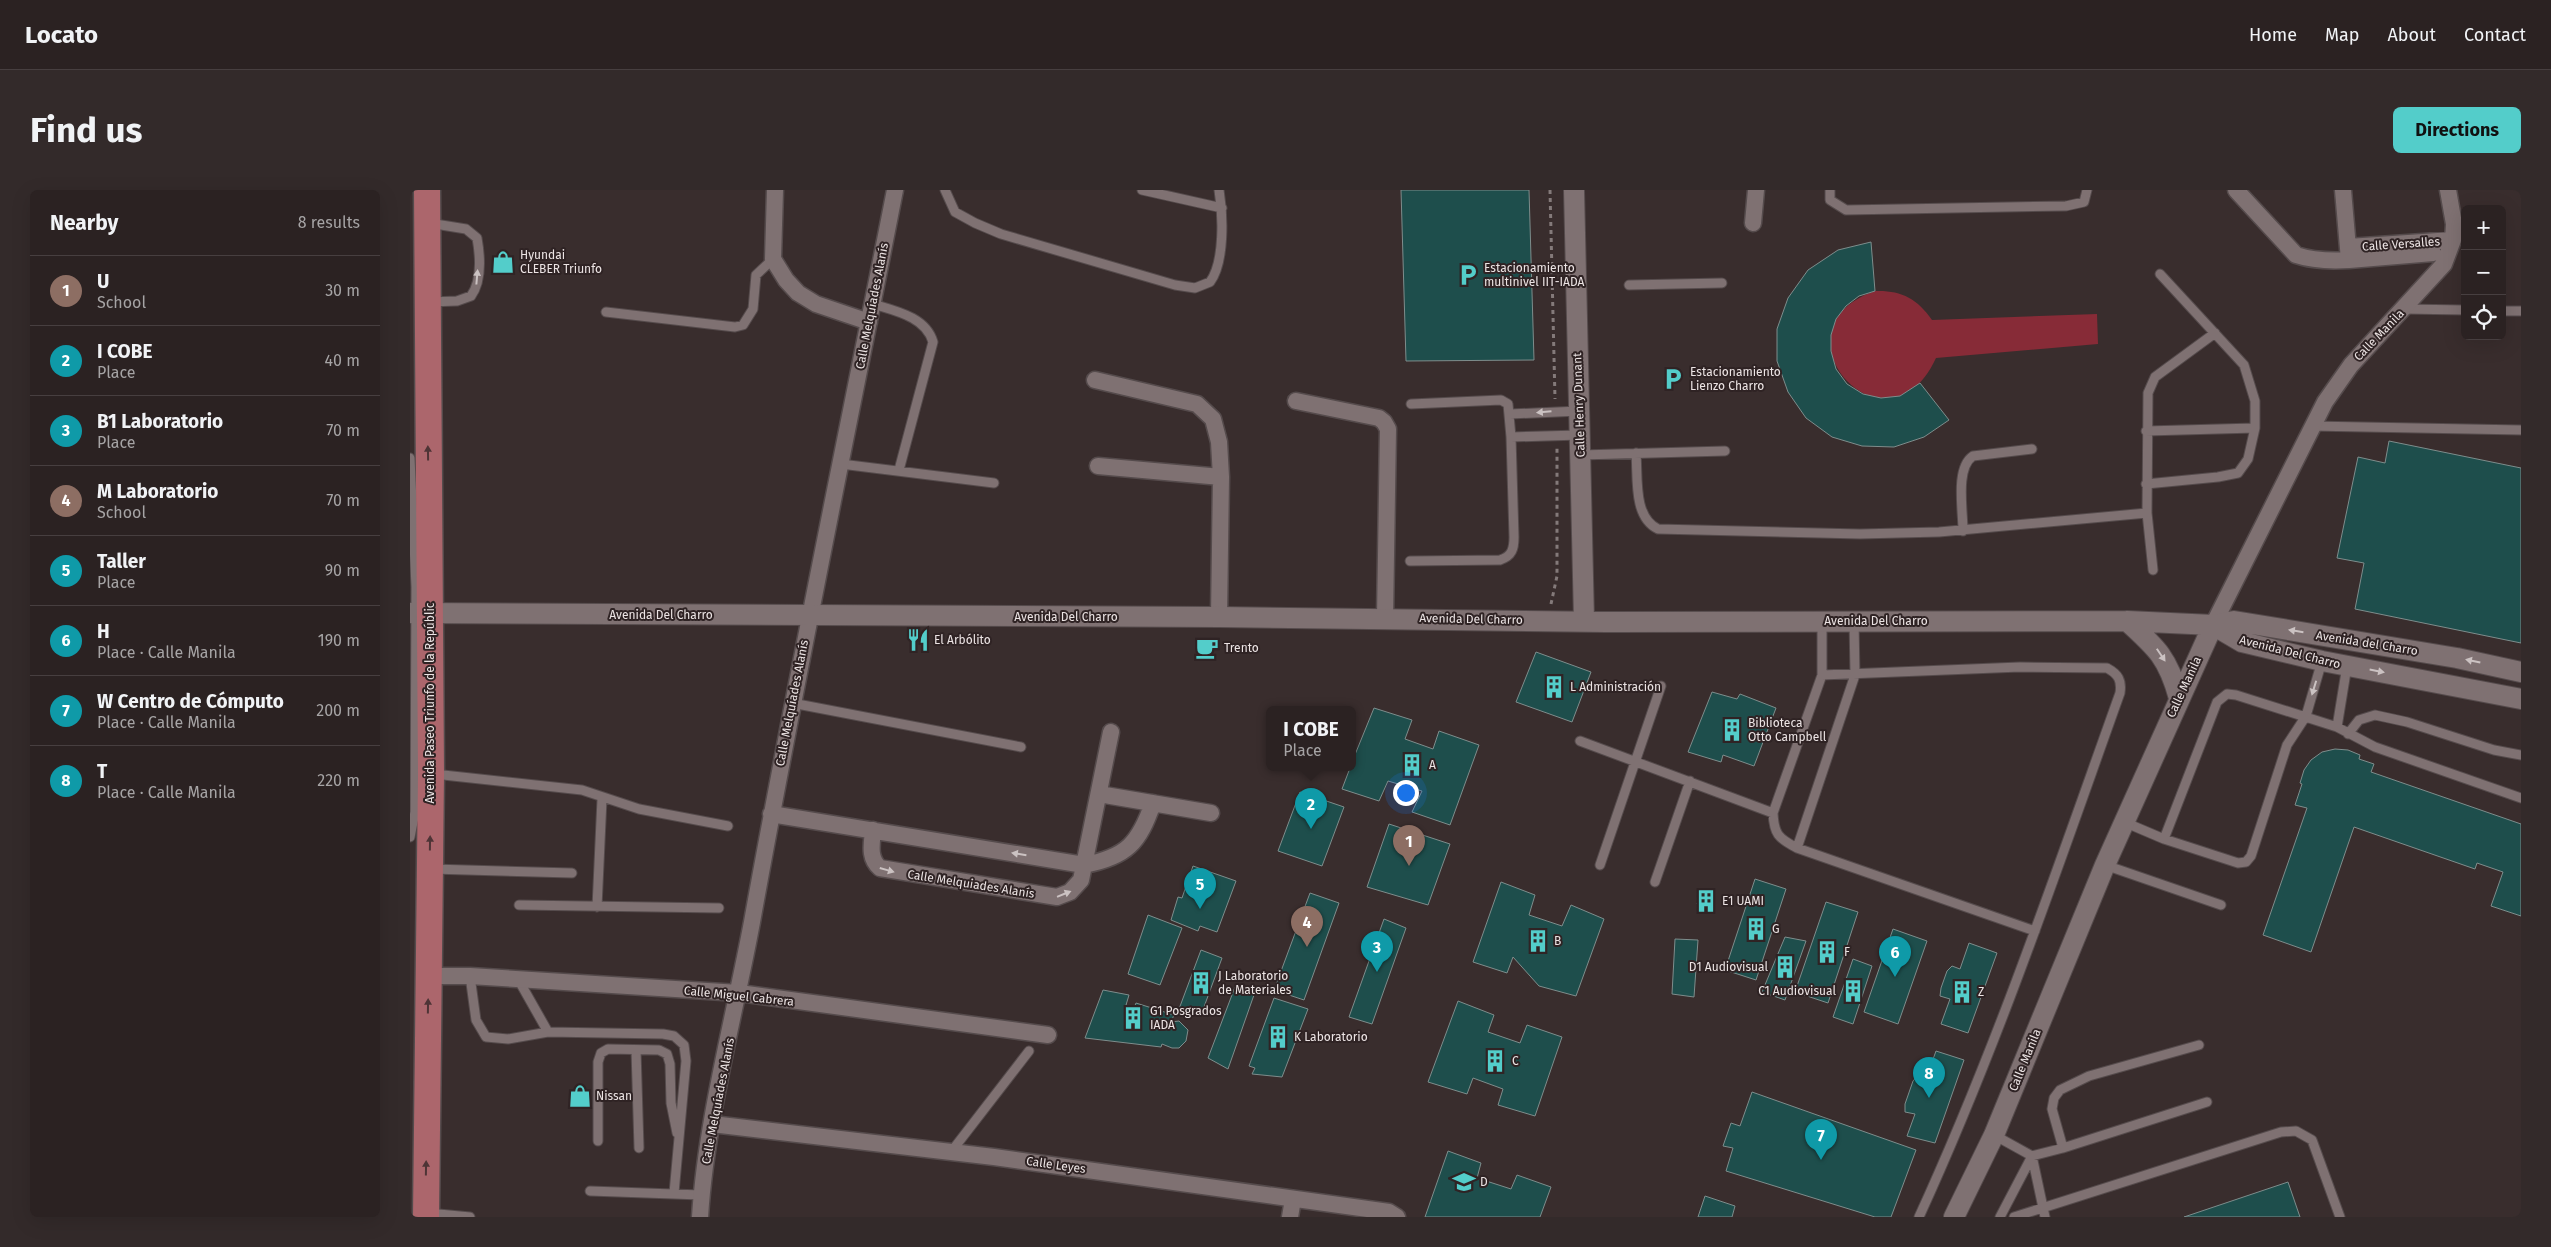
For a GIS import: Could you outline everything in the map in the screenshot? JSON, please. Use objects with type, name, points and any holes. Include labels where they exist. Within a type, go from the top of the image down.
[{"type":"main road","name":"Avenida Paseo Triunfo de la Repúblic","points":[[426,1215],[431,774],[418,613],[427,190]]},
{"type":"street","points":[[775,190],[773,259],[786,280],[798,293],[833,312],[869,322]]},
{"type":"street","name":"Calle Melquíades Alanís","points":[[700,1217],[701,1195],[712,1124],[739,994],[809,616],[895,190]]},
{"type":"street","name":"Calle Henry Dunant","points":[[1574,190],[1584,620]]},
{"type":"street","points":[[1753,223],[1756,190]]},
{"type":"street","name":"Calle Versalles","points":[[2236,190],[2296,255],[2315,260],[2349,254],[2452,246]]},
{"type":"street","name":"Calle Versalles","points":[[2343,190],[2349,254]]},
{"type":"street","points":[[2448,190],[2454,224],[2452,246]]},
{"type":"street","name":"Calle Manila","points":[[1954,1217],[1994,1135],[2105,865],[2179,698],[2311,426],[2351,365],[2438,272],[2452,246]]},
{"type":"street","points":[[1095,380],[1198,404],[1213,419],[1219,442],[1221,477],[1219,616]]},
{"type":"street","points":[[1296,401],[1379,418],[1388,429],[1385,618]]},
{"type":"street","points":[[1098,466],[1221,477]]},
{"type":"street","name":"Avenida Del Charro","points":[[418,613],[809,616],[1219,616],[1584,620],[2127,621],[2213,625],[2242,642],[2322,661],[2521,700]]},
{"type":"street","points":[[2127,621],[2157,648],[2165,659],[2179,698]]},
{"type":"street","name":"Avenida del Charro","points":[[2213,625],[2234,621],[2457,658],[2521,672]]},
{"type":"street","name":"Calle Melquiades Alanís","points":[[874,830],[872,854],[876,865],[880,868],[901,873],[1057,897],[1066,895],[1081,880],[1111,732]]},
{"type":"street","points":[[1099,794],[1211,813]]},
{"type":"street","points":[[771,814],[1084,865],[1112,858],[1133,845],[1146,824],[1153,804]]},
{"type":"street","name":"Calle Miguel Cabrera","points":[[429,976],[470,976],[739,994],[1048,1035]]},
{"type":"street","name":"Calle Leyes","points":[[712,1124],[951,1152],[1389,1212],[1397,1217]]},
{"type":"street","points":[[1290,1217],[1293,1199]]},
{"type":"lane","points":[[945,190],[955,212],[964,218],[1001,234],[1174,285],[1194,288],[1203,286],[1215,276],[1219,256],[1222,208],[1219,190]]},
{"type":"lane","points":[[1142,190],[1222,208]]},
{"type":"lane","points":[[1830,190],[1830,200],[1846,210],[2066,206],[2084,202],[2087,190]]},
{"type":"lane","points":[[426,302],[457,301],[471,296],[478,281],[479,248],[477,238],[466,229],[427,223]]},
{"type":"lane","points":[[606,312],[735,327],[743,325],[753,309],[756,275],[773,259]]},
{"type":"lane","points":[[2146,484],[2218,478],[2238,473],[2248,459],[2255,428],[2255,401],[2244,365],[2160,274]]},
{"type":"lane","points":[[1629,285],[1722,283]]},
{"type":"lane","points":[[873,304],[894,310],[924,324],[930,331],[934,342],[899,470]]},
{"type":"lane","points":[[2404,309],[2461,310]]},
{"type":"lane","points":[[2506,311],[2521,311]]},
{"type":"lane","points":[[2152,570],[2146,484],[2148,393],[2154,377],[2215,332]]},
{"type":"lane","points":[[1410,561],[1489,561],[1506,558],[1514,548],[1511,437],[1508,404],[1500,400],[1411,404]]},
{"type":"lane","points":[[1510,414],[1579,411]]},
{"type":"lane","points":[[2311,426],[2521,430]]},
{"type":"lane","points":[[2146,431],[2255,428]]},
{"type":"lane","points":[[1511,437],[1580,435]]},
{"type":"lane","points":[[1963,531],[1962,470],[1966,460],[1973,456],[2032,449]]},
{"type":"lane","points":[[1581,455],[1725,450]]},
{"type":"lane","points":[[1636,453],[1641,510],[1650,525],[1658,529],[1860,534],[1963,531],[2147,513]]},
{"type":"lane","points":[[410,458],[418,613],[415,812],[410,837]]},
{"type":"lane","points":[[841,464],[994,483]]},
{"type":"lane","points":[[1822,621],[1822,675],[1773,813],[1774,830],[1783,841],[1797,848],[2035,931]]},
{"type":"lane","points":[[1797,848],[1855,675],[1854,621]]},
{"type":"lane","points":[[2124,822],[2164,839],[2238,863],[2246,862],[2250,856],[2287,745],[2306,716],[2322,661]]},
{"type":"lane","points":[[2337,727],[2347,666]]},
{"type":"lane","points":[[1822,675],[2020,667],[2107,668],[2116,673],[2121,684],[2120,693],[2035,931],[1954,1140],[1919,1217]]},
{"type":"lane","points":[[1600,865],[1660,686]]},
{"type":"lane","points":[[2164,839],[2217,702],[2221,697],[2236,695],[2337,727],[2348,734],[2423,765],[2521,798]]},
{"type":"lane","points":[[792,703],[1021,747]]},
{"type":"lane","points":[[2348,734],[2359,720],[2375,715],[2407,722],[2494,750],[2521,755]]},
{"type":"lane","points":[[1580,741],[1773,813]]},
{"type":"lane","points":[[431,774],[582,790],[602,799],[639,809],[728,826]]},
{"type":"lane","points":[[1654,882],[1690,781]]},
{"type":"lane","points":[[597,907],[602,799]]},
{"type":"lane","points":[[2105,865],[2220,905]]},
{"type":"lane","points":[[430,869],[572,873]]},
{"type":"lane","points":[[519,905],[719,908]]},
{"type":"lane","points":[[470,976],[476,1020],[486,1037],[508,1040],[548,1032],[663,1034],[680,1038],[684,1045],[686,1061],[674,1193]]},
{"type":"lane","points":[[518,979],[548,1032]]},
{"type":"lane","points":[[2063,1148],[2052,1109],[2060,1090],[2089,1076],[2199,1045]]},
{"type":"lane","points":[[598,1141],[599,1057],[603,1050],[659,1050],[667,1054],[669,1058],[671,1103],[679,1143]]},
{"type":"lane","points":[[636,1050],[638,1148]]},
{"type":"lane","points":[[951,1152],[1028,1051]]},
{"type":"lane","points":[[1994,1135],[2032,1156],[2207,1102]]},
{"type":"lane","points":[[2014,1217],[2044,1213],[2281,1132],[2296,1131],[2312,1140],[2340,1217]]},
{"type":"lane","points":[[2032,1156],[2044,1213]]},
{"type":"lane","points":[[2000,1217],[2032,1156]]},
{"type":"lane","points":[[590,1191],[701,1195]]},
{"type":"lane","points":[[426,1215],[470,1217]]},
{"type":"shaded area","points":[[1875,291],[1892,292],[1907,297],[1920,306],[1932,320],[2097,314],[2098,344],[1936,358],[1915,388],[1890,398],[1866,394],[1846,379],[1833,357],[1831,333],[1844,309]]},
{"type":"building","name":"Estacionamiento multinivel IIT-IADA","points":[[1401,190],[1529,190],[1534,360],[1406,361]]},
{"type":"building","points":[[1871,242],[1875,291],[1859,296],[1846,306],[1836,319],[1831,335],[1831,351],[1836,369],[1847,384],[1863,394],[1881,398],[1900,396],[1920,383],[1949,420],[1924,437],[1894,447],[1862,446],[1832,437],[1806,418],[1788,392],[1777,361],[1777,329],[1788,298],[1808,270],[1838,250]]},
{"type":"building","points":[[2389,441],[2521,468],[2521,643],[2355,609],[2364,563],[2337,558],[2358,457],[2385,463]]},
{"type":"building","name":"L Administración","points":[[1536,652],[1591,672],[1572,722],[1516,702]]},
{"type":"building","name":"Biblioteca Otto Campbell","points":[[1712,692],[1737,699],[1740,694],[1776,708],[1754,766],[1723,755],[1721,762],[1688,752]]},
{"type":"building","name":"A","points":[[1374,708],[1412,720],[1405,739],[1433,749],[1439,731],[1479,745],[1450,825],[1412,812],[1422,791],[1388,781],[1379,801],[1342,789],[1349,771],[1356,771],[1356,752]]},
{"type":"building","points":[[2335,749],[2348,750],[2360,755],[2359,759],[2374,764],[2371,772],[2521,824],[2521,916],[2491,906],[2503,872],[2477,863],[2475,869],[2354,827],[2311,952],[2263,935],[2307,808],[2295,805],[2302,784],[2300,783],[2304,770],[2311,760],[2322,752]]},
{"type":"building","points":[[1300,792],[1344,807],[1322,866],[1278,851]]},
{"type":"building","points":[[1389,824],[1450,844],[1428,905],[1367,887]]},
{"type":"building","points":[[1193,866],[1236,881],[1217,932],[1200,926],[1198,931],[1171,920],[1178,897],[1182,898]]},
{"type":"building","name":"G","points":[[1755,879],[1786,889],[1756,980],[1725,970]]},
{"type":"building","name":"B","points":[[1501,882],[1535,895],[1529,915],[1562,926],[1571,905],[1604,919],[1576,996],[1539,986],[1513,957],[1507,973],[1473,962]]},
{"type":"building","points":[[1310,893],[1339,903],[1304,1000],[1274,990]]},
{"type":"building","name":"E1 UAMI","points":[[1703,893],[1714,897],[1710,909],[1697,904]]},
{"type":"building","name":"F","points":[[1826,902],[1858,912],[1828,1003],[1795,992]]},
{"type":"building","points":[[1148,915],[1182,928],[1160,985],[1128,974]]},
{"type":"building","points":[[1384,919],[1406,928],[1372,1024],[1349,1017]]},
{"type":"building","points":[[1893,929],[1927,941],[1898,1024],[1864,1012]]},
{"type":"building","name":"D1 Audiovisual","points":[[1785,937],[1806,941],[1785,1000],[1762,992]]},
{"type":"building","points":[[1675,939],[1698,940],[1694,997],[1672,994]]},
{"type":"building","name":"Z","points":[[1969,943],[1997,953],[1968,1033],[1941,1024],[1950,999],[1940,996],[1947,971],[1952,966],[1960,969]]},
{"type":"building","name":"J Laboratorio de Materiales","points":[[1201,950],[1222,958],[1201,1015],[1179,1009]]},
{"type":"building","name":"C1 Audiovisual","points":[[1853,959],[1872,966],[1853,1024],[1833,1017]]},
{"type":"building","points":[[1235,987],[1255,992],[1228,1069],[1208,1058]]},
{"type":"building","name":"G1 Posgrados IADA","points":[[1103,990],[1129,995],[1126,1005],[1134,1008],[1136,1003],[1174,1015],[1171,1022],[1179,1021],[1188,1030],[1186,1041],[1179,1048],[1172,1048],[1162,1044],[1161,1047],[1085,1038]]},
{"type":"building","name":"K Laboratorio","points":[[1274,998],[1308,1009],[1282,1077],[1252,1074],[1255,1068],[1249,1066]]},
{"type":"building","name":"C","points":[[1458,1001],[1494,1015],[1488,1032],[1520,1043],[1527,1025],[1562,1037],[1535,1116],[1498,1105],[1503,1089],[1473,1078],[1467,1094],[1428,1082]]},
{"type":"building","points":[[1936,1051],[1964,1060],[1935,1143],[1907,1136],[1915,1114],[1905,1112],[1905,1104],[1913,1081],[1919,1074],[1927,1076]]},
{"type":"building","points":[[1752,1092],[1916,1150],[1891,1217],[1875,1217],[1726,1171],[1733,1148],[1723,1146],[1731,1123],[1740,1126]]},
{"type":"building","name":"D","points":[[1448,1151],[1481,1163],[1477,1178],[1511,1189],[1517,1175],[1551,1187],[1540,1217],[1425,1217]]},
{"type":"building","points":[[2288,1182],[2300,1217],[2184,1217]]},
{"type":"building","points":[[1705,1196],[1735,1206],[1732,1217],[1698,1217]]},
{"type":"place","name":"Hyundai CLEBER Triunfo","points":[[503,262]]},
{"type":"place","name":"Estacionamiento multinivel IIT-IADA","points":[[1468,275]]},
{"type":"place","name":"Estacionamiento Lienzo Charro","points":[[1673,379]]},
{"type":"place","name":"El Arbólito","points":[[918,640]]},
{"type":"place","name":"Trento","points":[[1207,648]]},
{"type":"place","name":"L Administración","points":[[1554,687]]},
{"type":"place","name":"Biblioteca Otto Campbell","points":[[1732,730]]},
{"type":"place","name":"A","points":[[1412,765]]},
{"type":"place","name":"I COBE","points":[[1311,829]]},
{"type":"place","name":"U","points":[[1409,866]]},
{"type":"place","name":"E1 UAMI","points":[[1706,901]]},
{"type":"place","name":"Taller","points":[[1200,909]]},
{"type":"place","name":"G","points":[[1756,929]]},
{"type":"place","name":"B","points":[[1538,941]]},
{"type":"place","name":"M Laboratorio","points":[[1307,947]]},
{"type":"place","name":"F","points":[[1827,952]]},
{"type":"place","name":"D1 Audiovisual","points":[[1785,967]]},
{"type":"place","name":"B1 Laboratorio","points":[[1377,972]]},
{"type":"place","name":"H","points":[[1895,977]]},
{"type":"place","name":"J Laboratorio de Materiales","points":[[1201,983]]},
{"type":"place","name":"C1 Audiovisual","points":[[1853,991]]},
{"type":"place","name":"Z","points":[[1962,992]]},
{"type":"place","name":"G1 Posgrados IADA","points":[[1133,1018]]},
{"type":"place","name":"K Laboratorio","points":[[1278,1037]]},
{"type":"place","name":"C","points":[[1495,1061]]},
{"type":"place","name":"Nissan","points":[[580,1096]]},
{"type":"place","name":"T","points":[[1929,1098]]},
{"type":"place","name":"W Centro de Cómputo","points":[[1821,1160]]},
{"type":"place","name":"D","points":[[1464,1182]]}]
